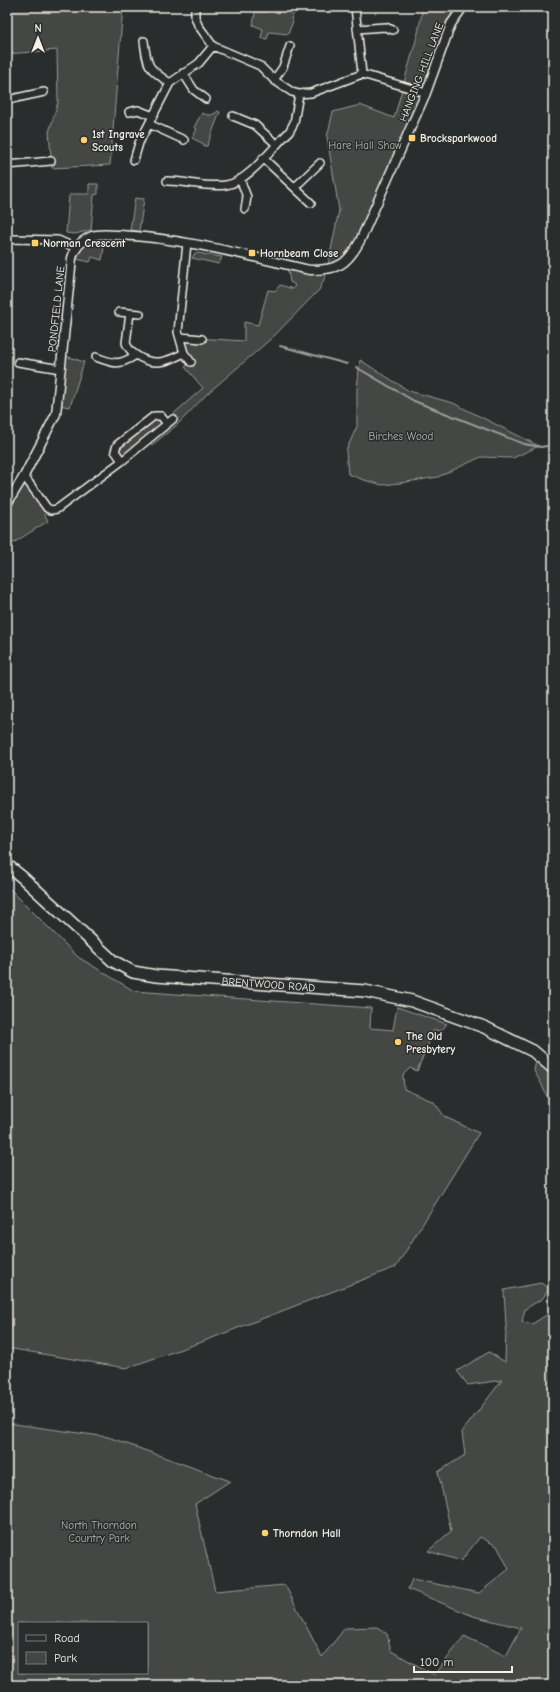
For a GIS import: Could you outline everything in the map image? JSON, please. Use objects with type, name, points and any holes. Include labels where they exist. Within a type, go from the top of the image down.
[{"type":"main road","name":"BRENTWOOD ROAD","points":[[7,865],[113,961],[133,972],[156,976],[365,991],[412,1001],[484,1027],[533,1051],[553,1068]]},
{"type":"street","points":[[195,7],[195,17],[198,25],[213,46],[260,66],[274,80],[292,92],[299,94],[311,93],[362,74],[426,93]]},
{"type":"street","points":[[354,7],[362,74]]},
{"type":"street","name":"HANGING HILL LANE","points":[[187,243],[310,270],[328,270],[341,265],[352,256],[363,235],[426,93],[449,28],[463,7]]},
{"type":"street","points":[[357,29],[384,27],[393,30]]},
{"type":"street","points":[[144,41],[146,58],[154,73],[170,83]]},
{"type":"street","points":[[134,160],[139,143],[170,83],[199,63],[213,46]]},
{"type":"street","points":[[274,80],[283,67],[290,46]]},
{"type":"street","points":[[183,73],[194,90],[206,99]]},
{"type":"street","points":[[7,100],[44,92]]},
{"type":"street","points":[[167,181],[178,181],[197,185],[226,185],[240,179],[289,132],[294,123],[299,94]]},
{"type":"street","points":[[129,112],[138,110],[153,116]]},
{"type":"street","points":[[233,116],[255,125],[276,144]]},
{"type":"street","points":[[149,124],[184,140]]},
{"type":"street","points":[[263,158],[311,203]]},
{"type":"street","points":[[7,165],[51,161]]},
{"type":"street","points":[[295,187],[320,163]]},
{"type":"street","points":[[240,179],[247,197],[245,209]]},
{"type":"street","points":[[7,240],[58,240],[64,241],[76,248],[85,239],[98,234],[155,237],[187,243],[178,326],[184,353],[191,362]]},
{"type":"street","name":"PONDFIELD LANE","points":[[7,504],[24,476],[56,414],[72,258],[76,248]]},
{"type":"street","points":[[119,312],[140,314]]},
{"type":"street","points":[[130,313],[126,343],[136,355],[150,362],[156,363],[184,353]]},
{"type":"street","points":[[180,337],[202,339]]},
{"type":"street","points":[[96,357],[111,363],[119,364],[136,355]]},
{"type":"street","points":[[18,362],[61,369]]},
{"type":"street","points":[[24,476],[48,511],[57,509],[122,461],[170,422],[161,416],[154,416],[117,445],[115,451],[122,461]]},
{"type":"green space","points":[[7,7],[123,7],[110,165],[52,168],[49,132],[58,102],[57,50],[7,54]]},
{"type":"green space","points":[[297,7],[291,19],[293,21],[288,34],[269,32],[267,39],[261,38],[263,29],[253,25],[255,12],[267,12],[268,9]]},
{"type":"green space","name":"Hare Hall Shaw","points":[[423,7],[463,7],[451,24],[426,93],[352,256],[328,270],[339,210],[327,137],[333,112],[360,105],[394,118],[418,33]]},
{"type":"green space","points":[[218,111],[220,112],[207,146],[204,146],[204,144],[192,138],[197,129],[194,127],[202,113],[210,115]]},
{"type":"green space","points":[[89,184],[98,184],[98,194],[94,195],[91,230],[75,234],[66,233],[69,196],[71,194],[89,194]]},
{"type":"green space","points":[[135,198],[144,199],[139,231],[130,230]]},
{"type":"green space","points":[[106,235],[102,260],[92,257],[90,262],[72,258],[81,243]]},
{"type":"green space","points":[[195,253],[222,257],[219,264],[192,258]]},
{"type":"green space","points":[[288,270],[326,275],[319,290],[273,337],[208,393],[177,425],[152,445],[148,440],[122,461],[117,445],[154,416],[167,424],[171,416],[203,388],[185,367],[191,362],[180,337],[244,341],[244,322],[258,325],[268,290],[275,291],[280,285],[293,289],[295,285],[290,282]]},
{"type":"green space","points":[[63,355],[84,362],[70,407],[58,405]]},
{"type":"green space","name":"Birches Wood","points":[[360,360],[409,391],[453,403],[539,446],[513,458],[481,457],[438,477],[400,483],[382,485],[348,474],[346,451],[357,426],[357,389]]},
{"type":"green space","points":[[24,476],[47,508],[45,515],[48,521],[7,547],[7,504]]},
{"type":"green space","points":[[7,886],[78,957],[134,991],[371,1008],[370,1028],[393,1030],[397,1007],[447,1024],[441,1031],[434,1030],[417,1071],[410,1068],[403,1075],[404,1089],[434,1102],[445,1117],[479,1133],[396,1267],[199,1343],[126,1368],[7,1348]]},
{"type":"green space","points":[[537,1055],[553,1068],[553,1110],[534,1071]]},
{"type":"green space","name":"North Thorndon Country Park","points":[[541,1283],[549,1289],[542,1299],[525,1309],[522,1322],[532,1324],[553,1311],[553,1685],[7,1685],[7,1423],[108,1437],[230,1481],[195,1504],[215,1591],[285,1585],[322,1657],[345,1628],[377,1627],[387,1634],[391,1651],[435,1675],[464,1636],[506,1656],[521,1628],[473,1616],[408,1589],[412,1579],[479,1593],[509,1569],[497,1546],[480,1537],[461,1561],[428,1551],[451,1531],[438,1472],[465,1455],[462,1432],[502,1380],[468,1385],[457,1371],[489,1352],[505,1362],[506,1326],[504,1290]]},
{"type":"waterway","points":[[280,346],[347,364]]},
{"type":"waterway","points":[[356,367],[414,401],[524,444],[541,447],[553,445]]},
{"type":"place","name":"Brocksparkwood","points":[[412,138]]},
{"type":"place","name":"1st Ingrave Scouts","points":[[84,140]]},
{"type":"place","name":"Norman Crescent","points":[[35,243]]},
{"type":"place","name":"Hornbeam Close","points":[[252,253]]},
{"type":"place","name":"The Old Presbytery","points":[[398,1042]]},
{"type":"place","name":"Thorndon Hall","points":[[265,1533]]}]
